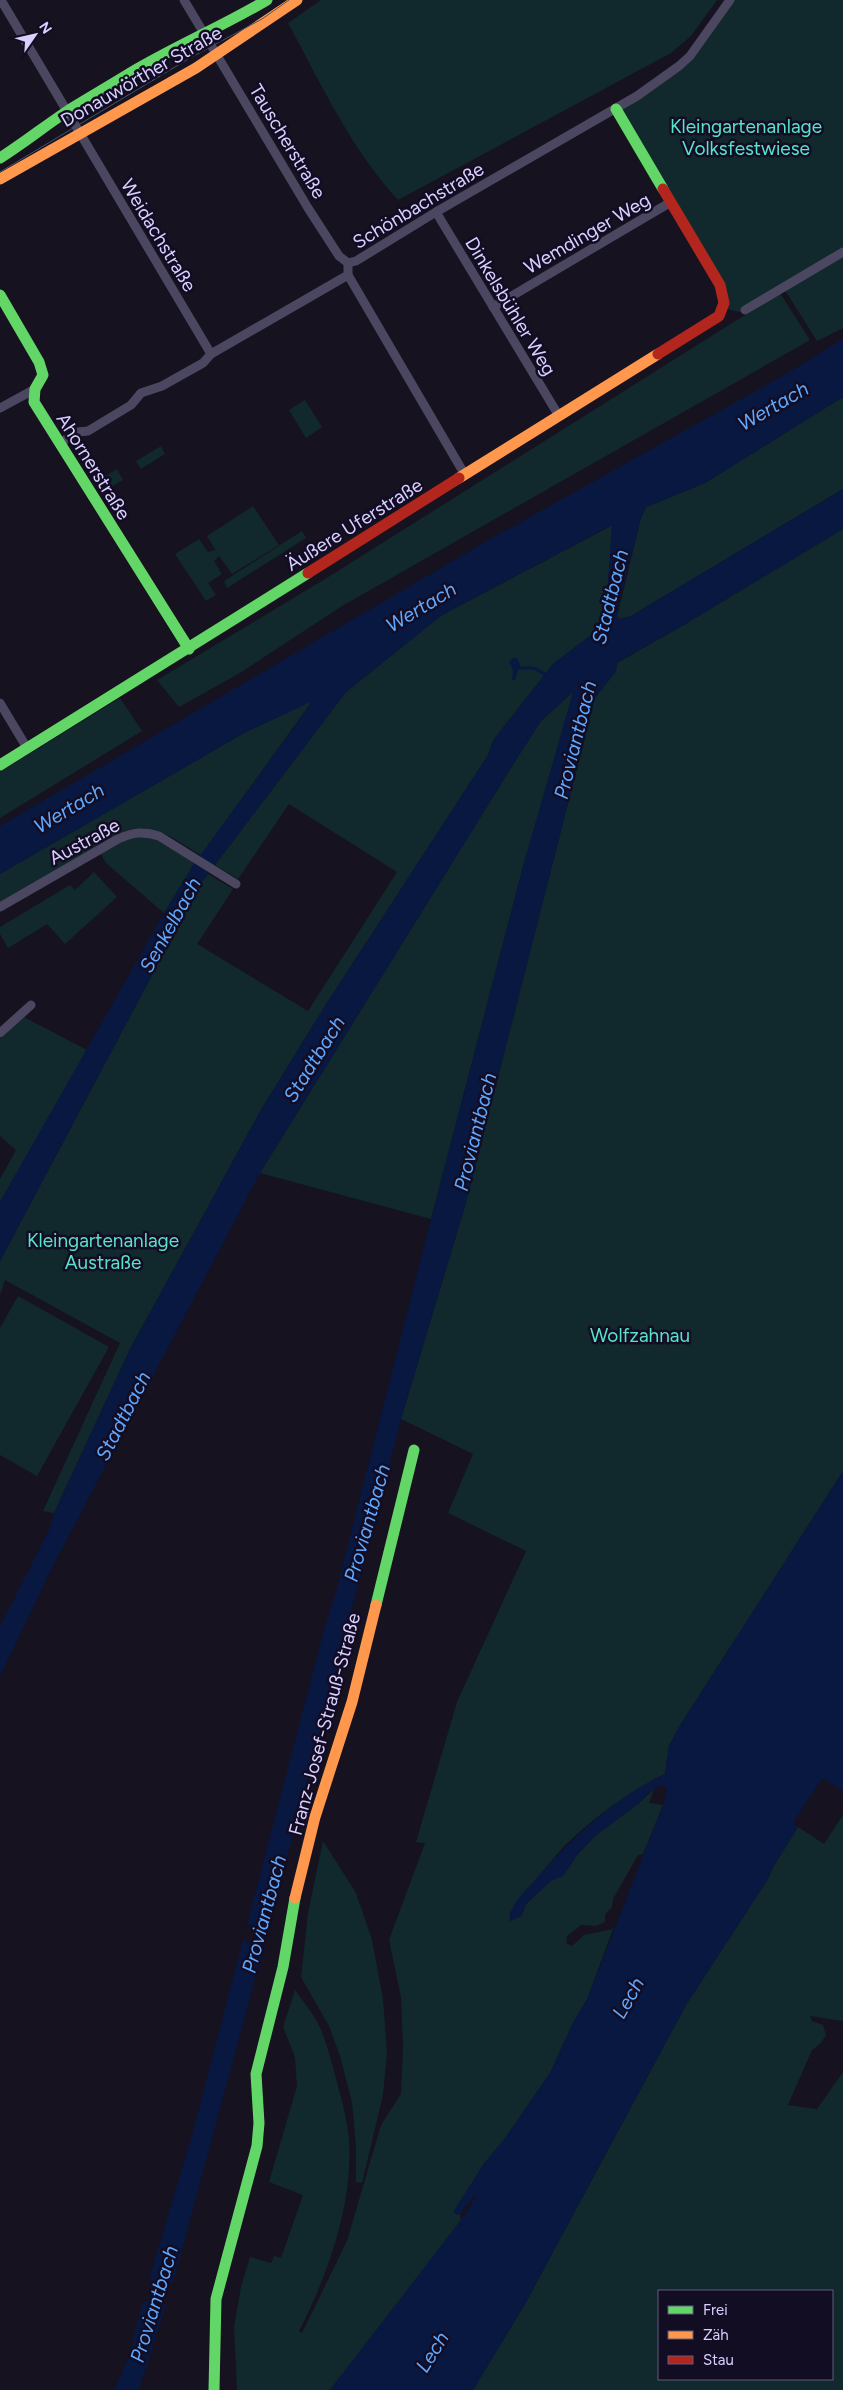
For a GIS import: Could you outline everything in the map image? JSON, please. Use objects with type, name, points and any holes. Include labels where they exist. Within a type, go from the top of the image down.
[{"type":"street","name":"Weidachstraße","points":[[1,0],[211,354]]},
{"type":"street","name":"Tauscherstraße","points":[[184,0],[320,227],[339,256],[348,263]]},
{"type":"street","name":"Donauwörther Straße","points":[[0,158],[28,141],[68,111],[204,32],[227,23],[267,0]]},
{"type":"street","name":"Donauwörther Straße","points":[[0,179],[217,55],[297,0]]},
{"type":"street","name":"Schönbachstraße","points":[[60,443],[78,432],[88,431],[131,406],[141,393],[162,386],[203,363],[211,354],[348,275],[348,263],[356,261],[436,212],[616,109],[679,66],[690,56],[730,0]]},
{"type":"street","points":[[616,109],[671,202]]},
{"type":"street","name":"Wemdinger Weg","points":[[493,307],[671,202]]},
{"type":"street","name":"Äußere Uferstraße","points":[[0,765],[711,322],[718,316],[724,303],[720,284],[671,202]]},
{"type":"street","name":"Dinkelsbühler Weg","points":[[436,212],[559,416]]},
{"type":"street","points":[[745,310],[843,252]]},
{"type":"street","points":[[348,275],[465,475]]},
{"type":"street","name":"Ahornerstraße","points":[[0,295],[39,362],[42,375],[35,389],[34,402],[189,649]]},
{"type":"street","points":[[0,408],[35,389]]},
{"type":"street","points":[[0,703],[27,748]]},
{"type":"street","name":"Austraße","points":[[0,907],[129,834],[148,832],[183,850],[236,884]]},
{"type":"street","points":[[0,1033],[30,1005]]},
{"type":"street","name":"Franz-Josef-Strauß-Straße","points":[[214,2390],[216,2299],[257,2146],[259,2123],[256,2074],[260,2053],[283,1967],[302,1870],[316,1817],[352,1702],[369,1626],[414,1450]]},
{"type":"green space","points":[[321,0],[717,0],[691,36],[671,53],[398,200],[351,138],[288,23]]},
{"type":"green space","name":"Kleingartenanlage Volksfestwiese","points":[[730,0],[843,0],[843,328],[817,341],[783,287],[745,310],[739,312],[723,308],[724,303],[616,109],[679,66]]},
{"type":"green space","points":[[780,293],[810,340],[342,606],[240,673],[179,707],[157,680],[325,579]]},
{"type":"green space","points":[[843,397],[843,489],[631,616],[620,619],[617,617],[641,518],[646,507],[705,483]]},
{"type":"green space","points":[[305,400],[322,427],[306,438],[289,410]]},
{"type":"green space","points":[[161,446],[165,454],[141,469],[136,461]]},
{"type":"green space","points":[[117,469],[123,480],[102,492],[95,482]]},
{"type":"green space","points":[[253,506],[279,545],[232,574],[207,536]]},
{"type":"green space","name":"Kleingartenanlage Austraße","points":[[613,525],[606,607],[598,630],[554,663],[494,739],[488,755],[323,1009],[261,1110],[130,1349],[54,1513],[43,1511],[120,1343],[5,1280],[0,1295],[0,1261],[201,883],[208,874],[233,889],[197,944],[308,1011],[397,872],[289,804],[238,879],[215,865],[346,692],[442,615]]},
{"type":"green space","name":"Wolfzahnau","points":[[843,529],[843,1471],[679,1727],[669,1746],[665,1774],[637,1789],[580,1831],[558,1853],[510,1913],[510,1921],[521,1916],[526,1904],[552,1880],[563,1876],[577,1855],[595,1836],[638,1804],[654,1789],[649,1803],[663,1805],[643,1854],[638,1855],[613,1899],[612,1907],[605,1914],[605,1922],[596,1926],[581,1925],[567,1936],[566,1943],[572,1946],[584,1935],[613,1929],[587,1999],[573,2023],[550,2073],[506,2137],[483,2165],[457,2215],[460,2214],[461,2222],[330,2390],[237,2390],[234,2326],[241,2287],[250,2257],[271,2263],[274,2256],[281,2258],[303,2195],[269,2182],[297,2086],[295,2057],[283,2027],[295,1990],[315,2018],[327,2046],[341,2095],[348,2130],[349,2155],[348,2181],[338,2234],[320,2284],[299,2331],[302,2333],[347,2241],[381,2125],[401,2094],[403,2047],[401,1997],[389,1940],[425,1843],[416,1842],[457,1702],[526,1551],[448,1513],[473,1454],[401,1419],[465,1206],[595,698],[616,671],[617,663]]},
{"type":"green space","points":[[302,531],[306,538],[227,588],[224,581]]},
{"type":"green space","points":[[199,539],[208,552],[215,550],[219,556],[214,561],[222,574],[208,583],[216,595],[206,601],[175,554]]},
{"type":"green space","points":[[574,691],[524,863],[431,1219],[260,1173],[541,721]]},
{"type":"green space","points":[[120,698],[142,731],[0,818],[0,772]]},
{"type":"green space","points":[[313,700],[201,855],[157,831],[138,828],[127,830],[0,902],[0,874],[244,733]]},
{"type":"green space","points":[[148,832],[197,859],[164,913],[106,863],[98,850]]},
{"type":"green space","points":[[94,872],[117,897],[65,944],[47,924],[8,948],[0,934],[0,927],[70,885],[75,890]]},
{"type":"green space","points":[[24,1017],[87,1050],[0,1202],[0,1179],[16,1150],[0,1136],[0,1039]]},
{"type":"green space","points":[[18,1296],[109,1347],[37,1476],[0,1455],[0,1328]]},
{"type":"green space","points":[[843,1815],[843,2021],[810,2016],[812,2021],[823,2025],[826,2035],[821,2043],[812,2050],[788,2105],[817,2109],[843,2072],[843,2390],[473,2390],[525,2304],[686,2005],[768,1879],[772,1869],[798,1827],[824,1844]]},
{"type":"green space","points":[[323,1841],[356,1893],[372,1940],[383,1999],[387,2053],[383,2095],[362,2183],[356,2182],[356,2146],[352,2102],[340,2056],[329,2026],[301,1977],[308,1913]]},
{"type":"water","points":[[843,339],[843,397],[705,483],[646,507],[641,518],[617,610],[617,616],[620,619],[631,616],[843,489],[843,529],[682,626],[617,662],[616,671],[595,698],[465,1206],[401,1419],[266,1938],[173,2283],[139,2390],[114,2390],[128,2359],[143,2300],[192,2135],[325,1626],[336,1592],[524,863],[573,692],[541,721],[260,1173],[54,1564],[0,1676],[0,1626],[50,1528],[54,1513],[130,1349],[261,1110],[323,1009],[488,755],[494,739],[554,663],[598,630],[606,607],[612,525],[442,615],[346,692],[201,883],[0,1261],[0,1202],[164,913],[194,864],[313,701],[244,733],[0,874],[0,826],[485,542],[784,375]]},
{"type":"water","points":[[513,658],[517,658],[520,665],[515,680],[512,680],[513,670],[509,662]]},
{"type":"water","name":"Lech","points":[[843,1471],[843,1791],[822,1778],[793,1823],[798,1827],[772,1869],[768,1879],[686,2005],[525,2304],[473,2390],[330,2390],[470,2208],[477,2193],[460,2214],[457,2215],[453,2212],[483,2165],[506,2137],[550,2073],[573,2023],[587,1999],[663,1805],[667,1790],[664,1786],[659,1786],[648,1793],[638,1804],[595,1836],[577,1855],[563,1876],[552,1880],[526,1904],[522,1916],[510,1921],[512,1909],[522,1894],[579,1834],[611,1807],[665,1774],[669,1746],[679,1727]]},
{"type":"pier","points":[[245,1921],[268,1938],[264,1955],[241,1937]]},
{"type":"pier","points":[[147,2280],[175,2283],[169,2304],[140,2300]]},
{"type":"waterway","points":[[519,668],[534,668],[546,675]]},
{"type":"tram line","points":[[0,172],[190,58],[262,19],[289,0]]},
{"type":"traffic: fast","points":[[0,158],[69,110],[132,72],[267,0]]},
{"type":"traffic: fast","points":[[616,109],[663,189]]},
{"type":"traffic: fast","points":[[0,295],[39,362],[43,375],[35,389],[34,402],[189,649]]},
{"type":"traffic: fast","points":[[0,765],[308,573]]},
{"type":"traffic: fast","points":[[376,1605],[414,1450]]},
{"type":"traffic: fast","points":[[214,2390],[216,2299],[257,2146],[259,2123],[256,2074],[283,1967],[295,1898]]},
{"type":"traffic: slow","points":[[0,179],[196,68],[297,0]]},
{"type":"traffic: slow","points":[[459,478],[658,354]]},
{"type":"traffic: slow","points":[[295,1898],[315,1817],[352,1702],[376,1605]]},
{"type":"traffic: jam","points":[[658,354],[719,316],[724,303],[720,285],[663,189]]},
{"type":"traffic: jam","points":[[308,573],[459,478]]},
{"type":"water label","name":"Wertach","points":[[773,406]]},
{"type":"water label","name":"Stadtbach","points":[[610,597]]},
{"type":"water label","name":"Wertach","points":[[421,607]]},
{"type":"water label","name":"Proviantbach","points":[[575,740]]},
{"type":"water label","name":"Wertach","points":[[69,808]]},
{"type":"water label","name":"Senkelbach","points":[[170,925]]},
{"type":"water label","name":"Stadtbach","points":[[314,1059]]},
{"type":"water label","name":"Proviantbach","points":[[475,1132]]},
{"type":"water label","name":"Stadtbach","points":[[123,1416]]},
{"type":"water label","name":"Proviantbach","points":[[367,1523]]},
{"type":"water label","name":"Proviantbach","points":[[264,1914]]},
{"type":"water label","name":"Proviantbach","points":[[154,2304]]}]
